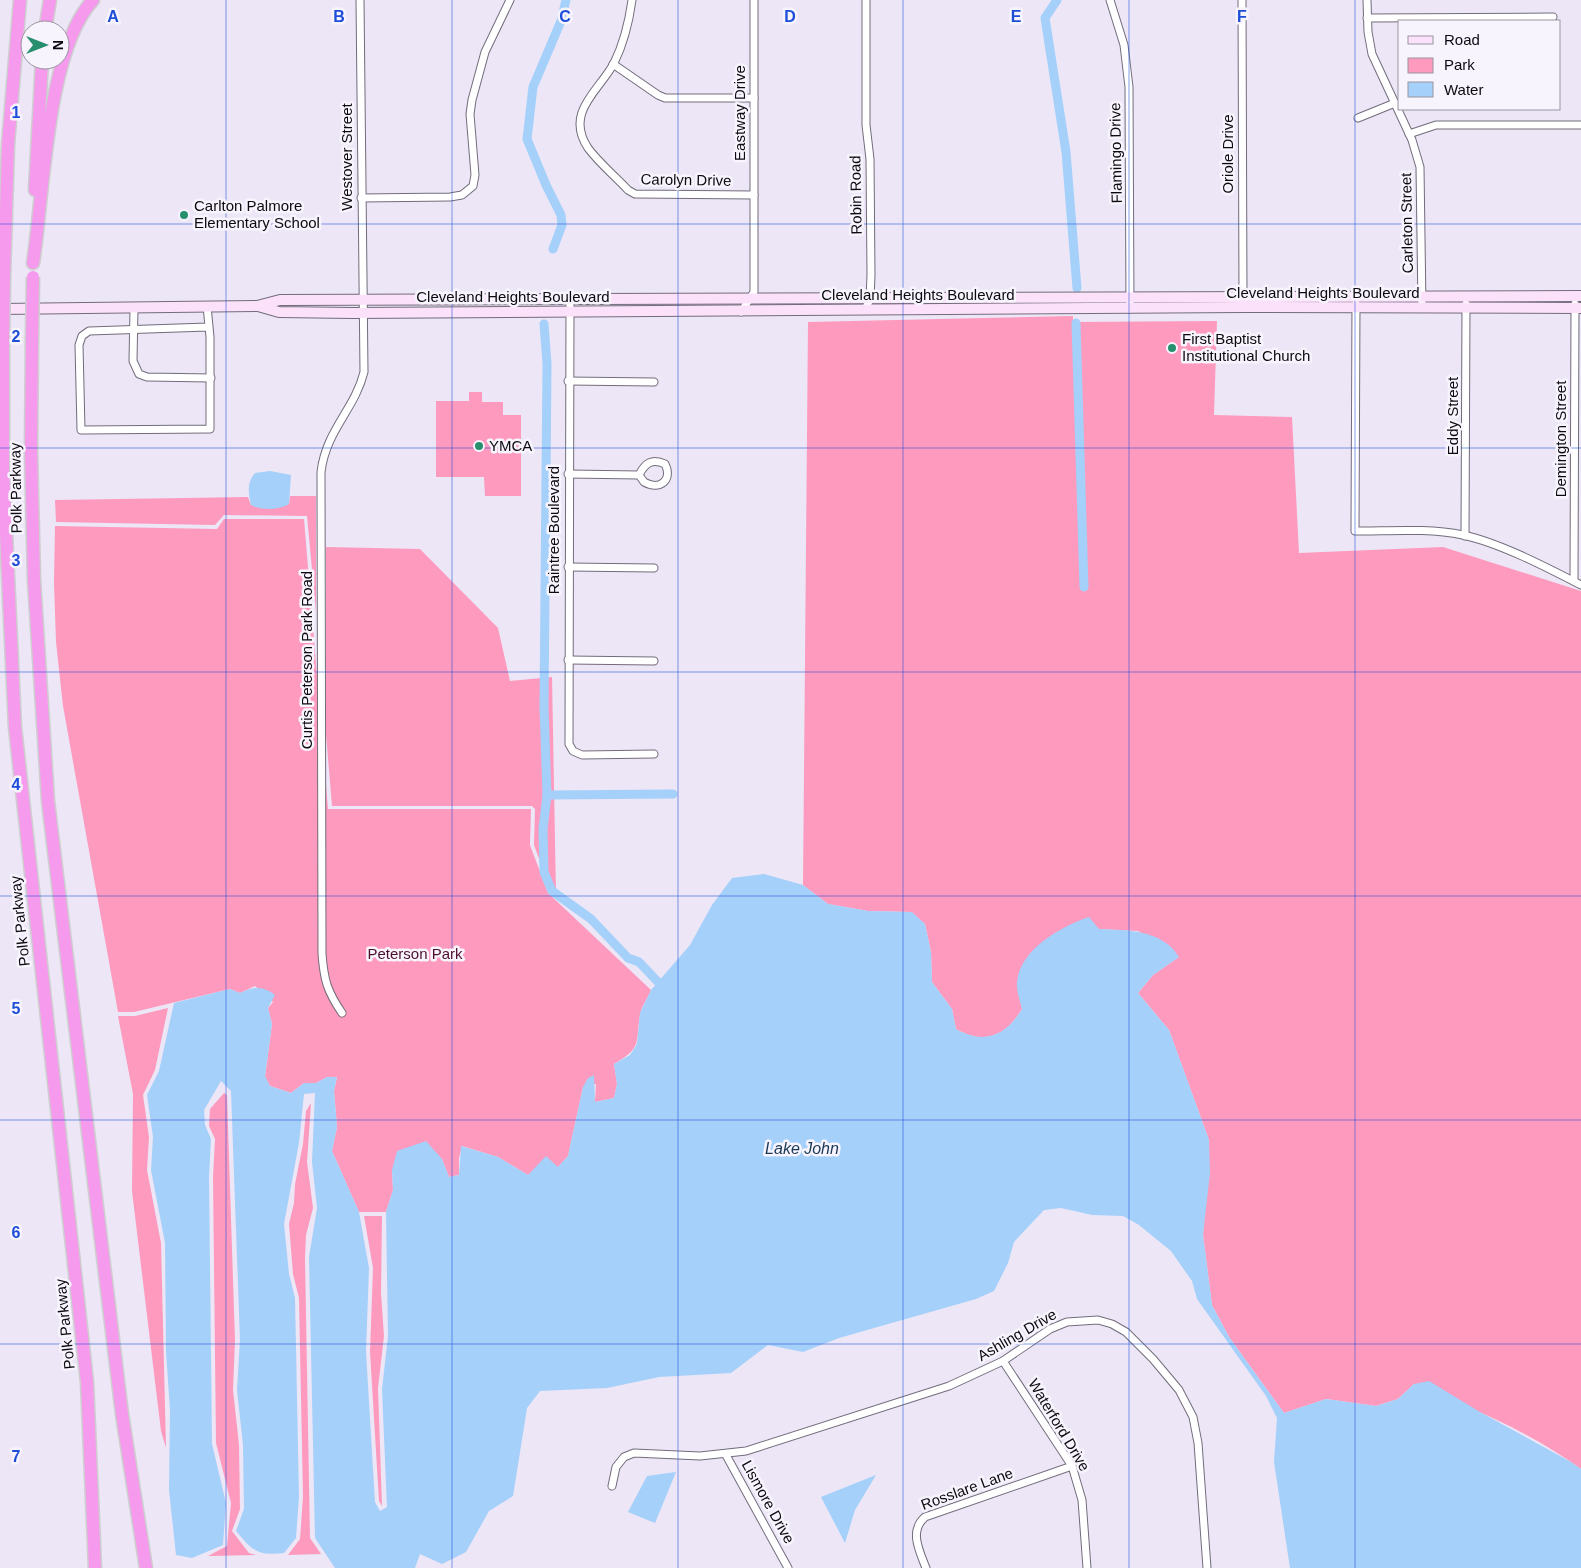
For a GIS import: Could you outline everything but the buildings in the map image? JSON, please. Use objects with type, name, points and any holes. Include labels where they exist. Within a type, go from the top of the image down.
[{"type":"highway","name":"Polk Parkway","points":[[20,0],[8,144],[3,339],[3,476],[15,727],[87,1382],[95,1568]]},
{"type":"highway","points":[[47,20],[50,0]]},
{"type":"highway","points":[[33,263],[50,122],[63,61],[78,22],[93,0]]},
{"type":"highway","name":"Polk Parkway","points":[[42,70],[32,277],[31,449],[34,580],[48,801],[122,1414],[146,1568]]},
{"type":"street","name":"Westover Street","points":[[360,0],[363,313]]},
{"type":"street","points":[[361,198],[462,195],[473,186],[472,100],[485,52],[510,0]]},
{"type":"street","name":"Carolyn Drive","points":[[632,0],[625,36],[614,64],[588,97],[580,122],[587,147],[628,190],[642,196],[754,195]]},
{"type":"street","name":"Eastway Drive","points":[[741,312],[754,292],[754,0]]},
{"type":"street","name":"Robin Road","points":[[865,310],[870,299],[870,159],[866,126],[866,0]]},
{"type":"street","name":"Flamingo Drive","points":[[1110,0],[1124,45],[1129,87],[1130,309]]},
{"type":"street","name":"Oriole Drive","points":[[1242,0],[1242,307]]},
{"type":"street","name":"Carleton Street","points":[[1367,0],[1367,18],[1372,54],[1409,134],[1420,167],[1422,307]]},
{"type":"street","points":[[1367,18],[1553,17]]},
{"type":"street","points":[[614,64],[658,96],[665,98],[754,98]]},
{"type":"street","points":[[1358,118],[1394,103]]},
{"type":"street","points":[[1409,134],[1436,125],[1581,125]]},
{"type":"street","points":[[1357,296],[1356,531],[1413,531],[1466,536],[1508,551],[1578,583]]},
{"type":"street","name":"Eddy Street","points":[[1466,296],[1466,536]]},
{"type":"street","name":"Cleveland Heights Boulevard","points":[[0,309],[134,309],[257,306],[280,300],[1578,296]]},
{"type":"street","name":"Demington Street","points":[[1578,296],[1578,583]]},
{"type":"street","points":[[1010,298],[1010,309]]},
{"type":"street","points":[[1067,298],[1067,309]]},
{"type":"street","name":"Raintree Boulevard","points":[[570,300],[568,381],[568,744],[580,755],[654,754]]},
{"type":"street","points":[[207,306],[211,378],[210,429],[81,430],[79,345],[82,336],[89,331],[208,327]]},
{"type":"street","name":"Cleveland Heights Boulevard","points":[[257,306],[279,312],[363,313],[741,312],[1242,307],[1578,308]]},
{"type":"street","points":[[134,309],[133,361],[135,369],[142,376],[211,378]]},
{"type":"street","name":"Curtis Peterson Park Road","points":[[342,1013],[329,994],[324,977],[322,954],[321,472],[323,456],[329,442],[362,383],[364,372],[363,313]]},
{"type":"street","points":[[568,381],[654,382]]},
{"type":"street","points":[[568,474],[639,475]]},
{"type":"street","points":[[568,567],[654,568]]},
{"type":"street","points":[[568,660],[654,661]]},
{"type":"street","name":"Ashling Drive","points":[[847,1419],[949,1386],[1003,1361],[1050,1329],[1066,1322],[1081,1319],[1098,1320],[1112,1324],[1126,1332],[1153,1359],[1179,1390],[1193,1416],[1198,1443],[1207,1568]]},
{"type":"street","name":"Waterford Drive","points":[[1003,1361],[1072,1466],[1082,1500],[1087,1568]]},
{"type":"street","name":"Lismore Drive","points":[[788,1568],[726,1455],[746,1451],[847,1419]]},
{"type":"street","points":[[612,1486],[616,1467],[624,1457],[634,1453],[726,1455]]},
{"type":"street","name":"Rosslare Lane","points":[[926,1568],[916,1541],[918,1523],[925,1517],[1072,1466]]},
{"type":"green space","points":[[1073,316],[1073,322],[1217,321],[1214,415],[1292,417],[1299,553],[1443,547],[1581,591],[1581,1469],[1542,1443],[1521,1432],[1414,1384],[1398,1399],[1376,1406],[1326,1399],[1284,1413],[1229,1337],[1212,1305],[1203,1235],[1209,1140],[1169,1030],[1138,993],[1153,975],[1179,957],[1138,931],[1099,929],[1017,983],[1022,1009],[1015,1019],[1001,1032],[993,1036],[976,1037],[956,1029],[952,1009],[932,982],[931,952],[925,924],[911,912],[868,911],[828,904],[803,885],[808,322]]},
{"type":"green space","name":"YMCA","points":[[469,392],[482,392],[482,402],[503,402],[503,415],[521,415],[521,496],[485,496],[484,477],[436,477],[436,401],[469,401]]},
{"type":"green space","points":[[290,496],[316,496],[316,612],[307,516],[224,515],[215,525],[56,522],[55,500],[248,497],[251,505],[273,508],[289,504]]},
{"type":"green space","name":"Peterson Park","points":[[224,519],[304,519],[328,809],[531,809],[530,845],[548,893],[651,990],[641,1012],[634,1049],[614,1064],[617,1084],[614,1098],[595,1102],[596,1084],[583,1087],[568,1156],[558,1167],[528,1175],[498,1157],[462,1146],[459,1158],[459,1175],[449,1177],[442,1159],[392,1170],[393,1190],[386,1212],[359,1212],[332,1151],[337,1127],[334,1091],[337,1077],[327,1077],[316,1083],[304,1083],[291,1093],[270,1086],[265,1077],[272,1024],[268,1008],[273,1002],[255,986],[240,993],[230,989],[134,1012],[118,1012],[63,706],[56,642],[55,526],[217,529]]},
{"type":"green space","points":[[326,547],[420,549],[498,628],[510,681],[552,677],[556,895],[551,891],[534,845],[535,809],[532,806],[332,806],[326,734]]},
{"type":"green space","points":[[168,1008],[155,1070],[143,1095],[149,1137],[147,1170],[161,1243],[166,1448],[161,1431],[132,1191],[133,1094],[118,1016],[135,1016]]},
{"type":"green space","points":[[224,1093],[227,1095],[235,1340],[233,1390],[239,1445],[240,1509],[232,1531],[249,1553],[256,1555],[208,1556],[227,1546],[231,1503],[216,1443],[213,1177],[215,1139],[209,1126],[210,1109]]},
{"type":"green space","points":[[311,1103],[307,1162],[313,1208],[306,1235],[305,1258],[310,1538],[321,1554],[288,1555],[300,1539],[303,1497],[299,1298],[293,1274],[289,1224],[303,1144],[306,1111]]},
{"type":"green space","points":[[364,1216],[382,1216],[381,1293],[384,1336],[378,1388],[382,1506],[379,1501],[370,1352],[373,1268]]},
{"type":"water","points":[[270,471],[291,475],[289,504],[280,508],[270,509],[255,507],[251,505],[249,496],[252,476],[255,473]]},
{"type":"water","name":"Lake John","points":[[764,874],[803,885],[828,904],[868,911],[912,912],[925,924],[931,952],[932,982],[952,1009],[956,1029],[976,1036],[994,1035],[1009,1026],[1016,1018],[1022,1009],[1017,982],[1020,970],[1026,959],[1034,949],[1067,926],[1089,917],[1099,929],[1144,933],[1164,941],[1179,957],[1153,975],[1138,993],[1169,1030],[1209,1140],[1210,1173],[1203,1235],[1212,1305],[1229,1337],[1284,1413],[1326,1399],[1376,1406],[1398,1399],[1414,1384],[1429,1381],[1480,1412],[1571,1462],[1581,1469],[1581,1568],[1290,1568],[1274,1462],[1277,1418],[1266,1396],[1197,1299],[1192,1281],[1171,1251],[1139,1225],[1123,1216],[1092,1215],[1061,1208],[1044,1210],[1014,1242],[1008,1263],[994,1291],[976,1299],[839,1338],[803,1352],[768,1345],[731,1373],[659,1377],[607,1388],[540,1391],[527,1408],[513,1496],[489,1511],[466,1552],[442,1564],[420,1554],[415,1568],[335,1568],[315,1538],[309,1257],[317,1208],[312,1162],[315,1093],[304,1094],[299,1143],[284,1224],[289,1274],[295,1298],[299,1497],[296,1538],[284,1553],[261,1553],[252,1548],[236,1531],[244,1509],[243,1445],[237,1390],[240,1340],[231,1091],[221,1081],[204,1110],[205,1125],[211,1139],[209,1177],[212,1444],[226,1503],[223,1545],[192,1558],[176,1555],[169,1490],[170,1410],[166,1351],[165,1243],[151,1170],[153,1137],[147,1095],[159,1071],[174,1003],[230,989],[240,993],[254,988],[262,988],[275,995],[268,1008],[272,1024],[265,1076],[270,1086],[291,1093],[304,1083],[316,1083],[327,1077],[337,1077],[334,1091],[337,1127],[332,1151],[359,1212],[369,1268],[366,1352],[375,1502],[380,1511],[387,1507],[382,1389],[388,1336],[386,1212],[393,1190],[392,1170],[397,1151],[426,1141],[442,1159],[449,1177],[459,1175],[461,1146],[498,1157],[528,1175],[546,1156],[558,1167],[568,1156],[583,1087],[588,1078],[594,1075],[595,1102],[614,1098],[617,1084],[614,1064],[630,1055],[637,1044],[640,1013],[651,990],[690,945],[712,905],[732,878]]},
{"type":"water","points":[[676,1472],[655,1523],[628,1512],[647,1476]]},
{"type":"water","points":[[876,1475],[855,1510],[845,1543],[821,1497]]},
{"type":"waterway","points":[[553,249],[562,225],[561,215],[527,139],[533,87],[561,21],[566,0]]},
{"type":"waterway","points":[[1057,0],[1045,18],[1066,152],[1077,288]]},
{"type":"waterway","points":[[1076,323],[1084,587]]},
{"type":"waterway","points":[[544,324],[547,364],[544,707],[547,795],[543,829],[544,872],[552,891],[591,919],[628,958],[639,962],[658,982]]},
{"type":"waterway","points":[[547,795],[673,794]]},
{"type":"place","name":"Carlton Palmore Elementary School","points":[[184,215]]},
{"type":"place","name":"First Baptist Institutional Church","points":[[1172,348]]},
{"type":"place","name":"YMCA","points":[[479,446]]}]
